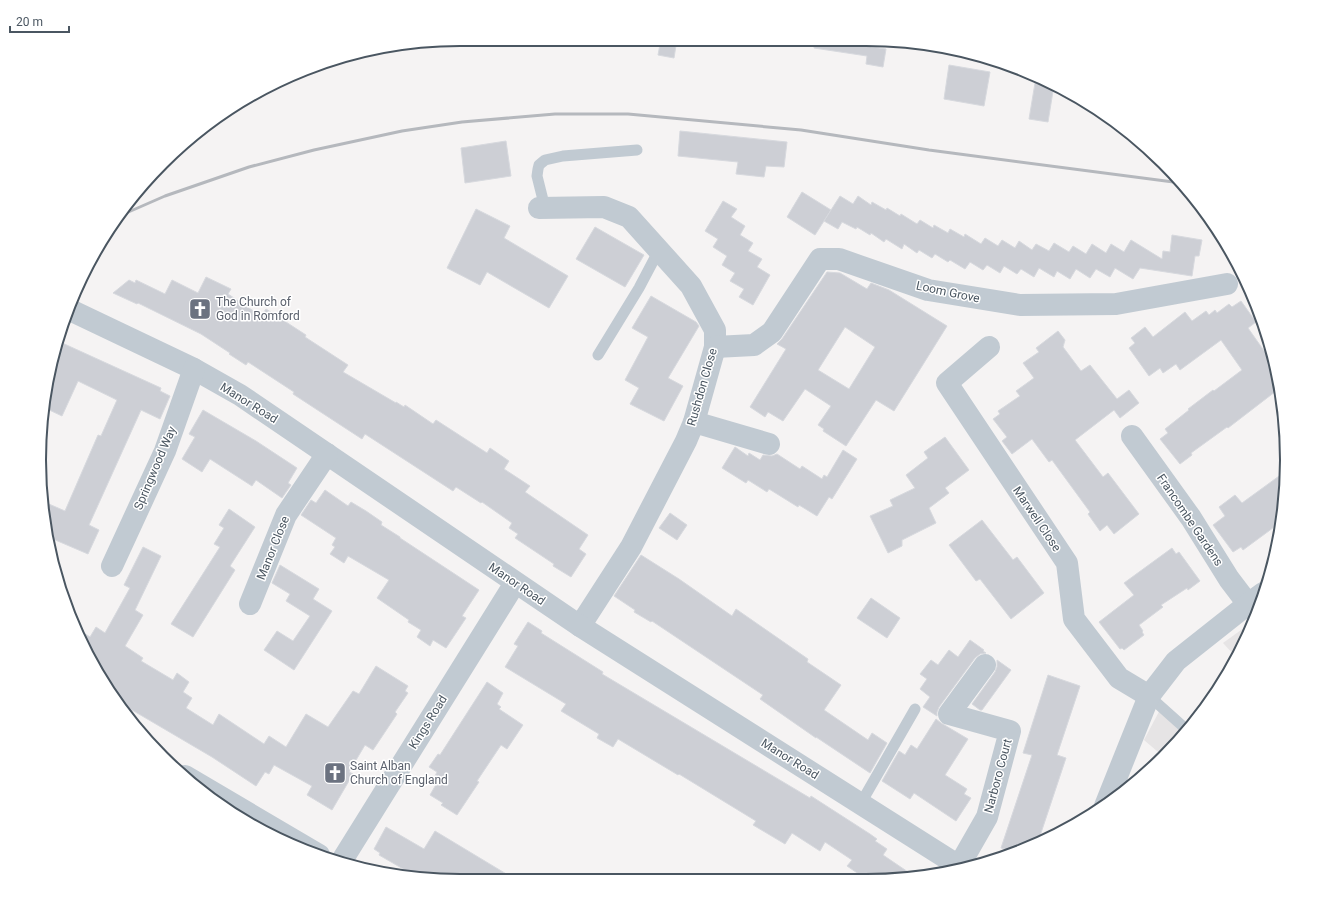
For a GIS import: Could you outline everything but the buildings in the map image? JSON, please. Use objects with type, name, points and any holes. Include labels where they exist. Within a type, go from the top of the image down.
[{"type":"street","name":"Rushdon Close","points":[[542,208],[604,207],[629,217],[691,286],[715,330],[715,347],[694,422],[686,441],[631,547],[580,626]]},
{"type":"street","name":"Loom Grove","points":[[715,347],[754,345],[772,332],[820,259],[839,259],[928,290],[1020,305],[1116,304],[1227,284]]},
{"type":"street","name":"Manor Road","points":[[74,312],[194,369],[240,395],[580,626],[861,803],[954,864]]},
{"type":"street","name":"Marwell Close","points":[[989,347],[946,383],[1067,563],[1074,619],[1119,678],[1149,696]]},
{"type":"street","name":"Springwood Way","points":[[112,566],[165,451],[194,369]]},
{"type":"street","points":[[694,422],[769,444]]},
{"type":"street","name":"Francombe Gardens","points":[[1132,436],[1191,518],[1229,578],[1256,598]]},
{"type":"street","name":"Manor Close","points":[[250,604],[286,515],[327,454]]},
{"type":"street","name":"Kings Road","points":[[344,857],[515,583]]},
{"type":"street","points":[[1110,794],[1149,696],[1176,661],[1256,598]]},
{"type":"street","name":"Narboro Court","points":[[963,862],[987,818],[1010,731],[949,714],[985,664]]},
{"type":"street","points":[[219,796],[282,833]]},
{"type":"lane","points":[[542,208],[537,176],[540,164],[545,160],[563,156],[637,150]]},
{"type":"lane","points":[[598,355],[639,288],[659,250]]},
{"type":"lane","points":[[1149,696],[1183,726]]},
{"type":"lane","points":[[861,803],[915,709]]},
{"type":"shaded area","points":[[1243,628],[1232,653],[1223,643]]},
{"type":"shaded area","points":[[1162,706],[1184,725],[1159,753],[1144,740]]},
{"type":"railway","points":[[129,212],[165,196],[249,167],[314,150],[402,131],[462,122],[555,114],[628,114],[801,130],[929,150],[1172,182]]},
{"type":"place","name":"The Church of God in Romford","points":[[200,309]]},
{"type":"place","name":"Saint Alban Church of England","points":[[335,773]]}]
